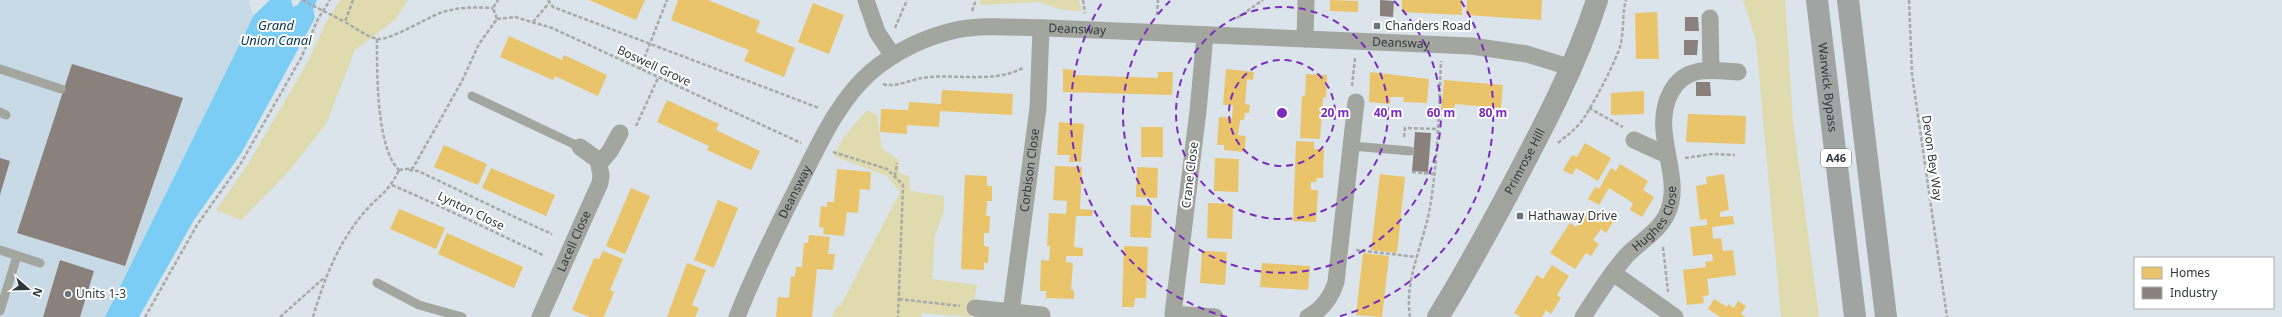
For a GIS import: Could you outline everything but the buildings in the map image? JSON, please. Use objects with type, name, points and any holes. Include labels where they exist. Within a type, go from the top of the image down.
[{"type":"highway","name":"Warwick Bypass","points":[[1817,0],[1855,317]]},
{"type":"highway","name":"A46","points":[[1848,0],[1886,317]]},
{"type":"street","points":[[866,0],[877,32],[893,56]]},
{"type":"street","points":[[1305,39],[1306,0]]},
{"type":"street","name":"Primrose Hill","points":[[1438,317],[1480,246],[1551,113],[1572,68],[1597,0]]},
{"type":"street","points":[[1710,18],[1711,70]]},
{"type":"street","name":"Deansway","points":[[737,317],[761,259],[832,122],[852,92],[872,72],[893,56],[915,44],[957,30],[981,27],[1041,28],[1487,48],[1527,54],[1572,68]]},
{"type":"street","name":"Corbison Close","points":[[1011,312],[1038,108],[1041,28]]},
{"type":"street","name":"Crane Close","points":[[1205,35],[1197,119],[1172,315],[1215,317]]},
{"type":"street","name":"Hughes Close","points":[[1583,317],[1613,273],[1628,255],[1663,222],[1668,214],[1672,197],[1663,121],[1669,96],[1676,84],[1692,72],[1711,70],[1738,72]]},
{"type":"street","points":[[1308,317],[1326,302],[1336,282],[1356,102]]},
{"type":"street","points":[[580,147],[594,156],[599,164],[610,151],[620,133]]},
{"type":"street","points":[[1630,134],[1667,155]]},
{"type":"street","name":"Lacell Close","points":[[540,317],[600,182],[601,175],[599,164]]},
{"type":"street","points":[[1613,273],[1675,317]]},
{"type":"street","points":[[975,308],[1042,315]]},
{"type":"lane","points":[[0,69],[61,89]]},
{"type":"lane","points":[[472,96],[580,147]]},
{"type":"lane","points":[[1352,146],[1407,150]]},
{"type":"lane","points":[[0,250],[40,263]]},
{"type":"lane","points":[[0,311],[17,256]]},
{"type":"lane","points":[[377,283],[419,305],[462,317]]},
{"type":"path","points":[[302,0],[377,39],[387,39],[402,29],[441,13],[472,7],[493,8]]},
{"type":"path","points":[[145,317],[197,225],[241,163],[300,58],[318,19],[330,0]]},
{"type":"path","points":[[345,22],[353,0]]},
{"type":"path","points":[[493,8],[498,0]]},
{"type":"path","points":[[640,69],[667,0]]},
{"type":"path","points":[[892,36],[907,0]]},
{"type":"path","points":[[1083,0],[1086,14]]},
{"type":"path","points":[[1157,16],[1158,0]]},
{"type":"path","points":[[1235,20],[1263,0]]},
{"type":"path","points":[[1556,144],[1572,132],[1589,108],[1620,49],[1623,14],[1626,0]]},
{"type":"path","name":"Devon Bey Way","points":[[1909,0],[1912,74],[1947,317]]},
{"type":"path","points":[[533,22],[548,1],[553,7],[819,108]]},
{"type":"path","points":[[409,170],[413,168],[453,99],[479,44],[497,19],[493,8]]},
{"type":"path","name":"Boswell Grove","points":[[497,19],[515,17],[552,28],[801,144]]},
{"type":"path","points":[[313,317],[325,276],[351,229],[363,214],[392,185],[399,170],[388,155],[384,135],[379,101],[377,39]]},
{"type":"path","points":[[872,72],[884,85],[946,76],[986,78],[1011,74],[1040,58]]},
{"type":"path","points":[[1355,58],[1351,101],[1356,102]]},
{"type":"path","points":[[1410,317],[1410,287],[1428,220],[1434,174],[1441,64]]},
{"type":"path","points":[[638,122],[658,78]]},
{"type":"path","points":[[1589,108],[1630,134]]},
{"type":"path","points":[[1407,150],[1405,128],[1437,129]]},
{"type":"path","points":[[828,150],[887,169],[904,185],[898,317]]},
{"type":"path","points":[[1684,158],[1712,154],[1735,155]]},
{"type":"path","points":[[895,176],[897,163]]},
{"type":"path","name":"Lynton Close","points":[[399,170],[418,171],[464,192],[487,205],[552,234]]},
{"type":"path","points":[[1412,172],[1434,174]]},
{"type":"path","name":"Lynton Close","points":[[392,185],[455,212],[468,220],[543,255]]},
{"type":"path","points":[[1662,244],[1668,295]]},
{"type":"path","points":[[1350,249],[1417,257]]},
{"type":"path","points":[[280,317],[325,276]]},
{"type":"path","points":[[898,299],[975,308]]},
{"type":"shaded area","points":[[0,0],[250,0],[249,3],[254,15],[105,317],[0,317]]},
{"type":"shaded area","points":[[340,0],[408,0],[396,19],[355,50],[326,124],[290,170],[241,220],[216,210],[248,164],[309,60],[325,24]]},
{"type":"shaded area","points":[[981,0],[1079,0],[1082,11],[1063,10],[1039,2],[979,5]]},
{"type":"shaded area","points":[[1743,0],[1785,0],[1793,121],[1819,317],[1781,317],[1756,40]]},
{"type":"shaded area","points":[[867,110],[877,115],[882,149],[899,160],[899,173],[909,176],[910,191],[944,196],[944,211],[935,235],[932,279],[977,285],[971,317],[922,313],[921,317],[832,317],[837,306],[841,305],[900,192],[887,176],[834,156],[843,138]]},
{"type":"water","name":"Grand Union Canal","points":[[270,0],[291,0],[293,7],[298,5],[301,0],[317,0],[313,9],[315,17],[312,24],[242,152],[194,220],[139,317],[105,317],[254,15]]},
{"type":"place","name":"Chanders Road","points":[[1377,26]]},
{"type":"place","name":"Hathaway Drive","points":[[1520,216]]},
{"type":"place","name":"Units 1-3","points":[[68,294]]}]
